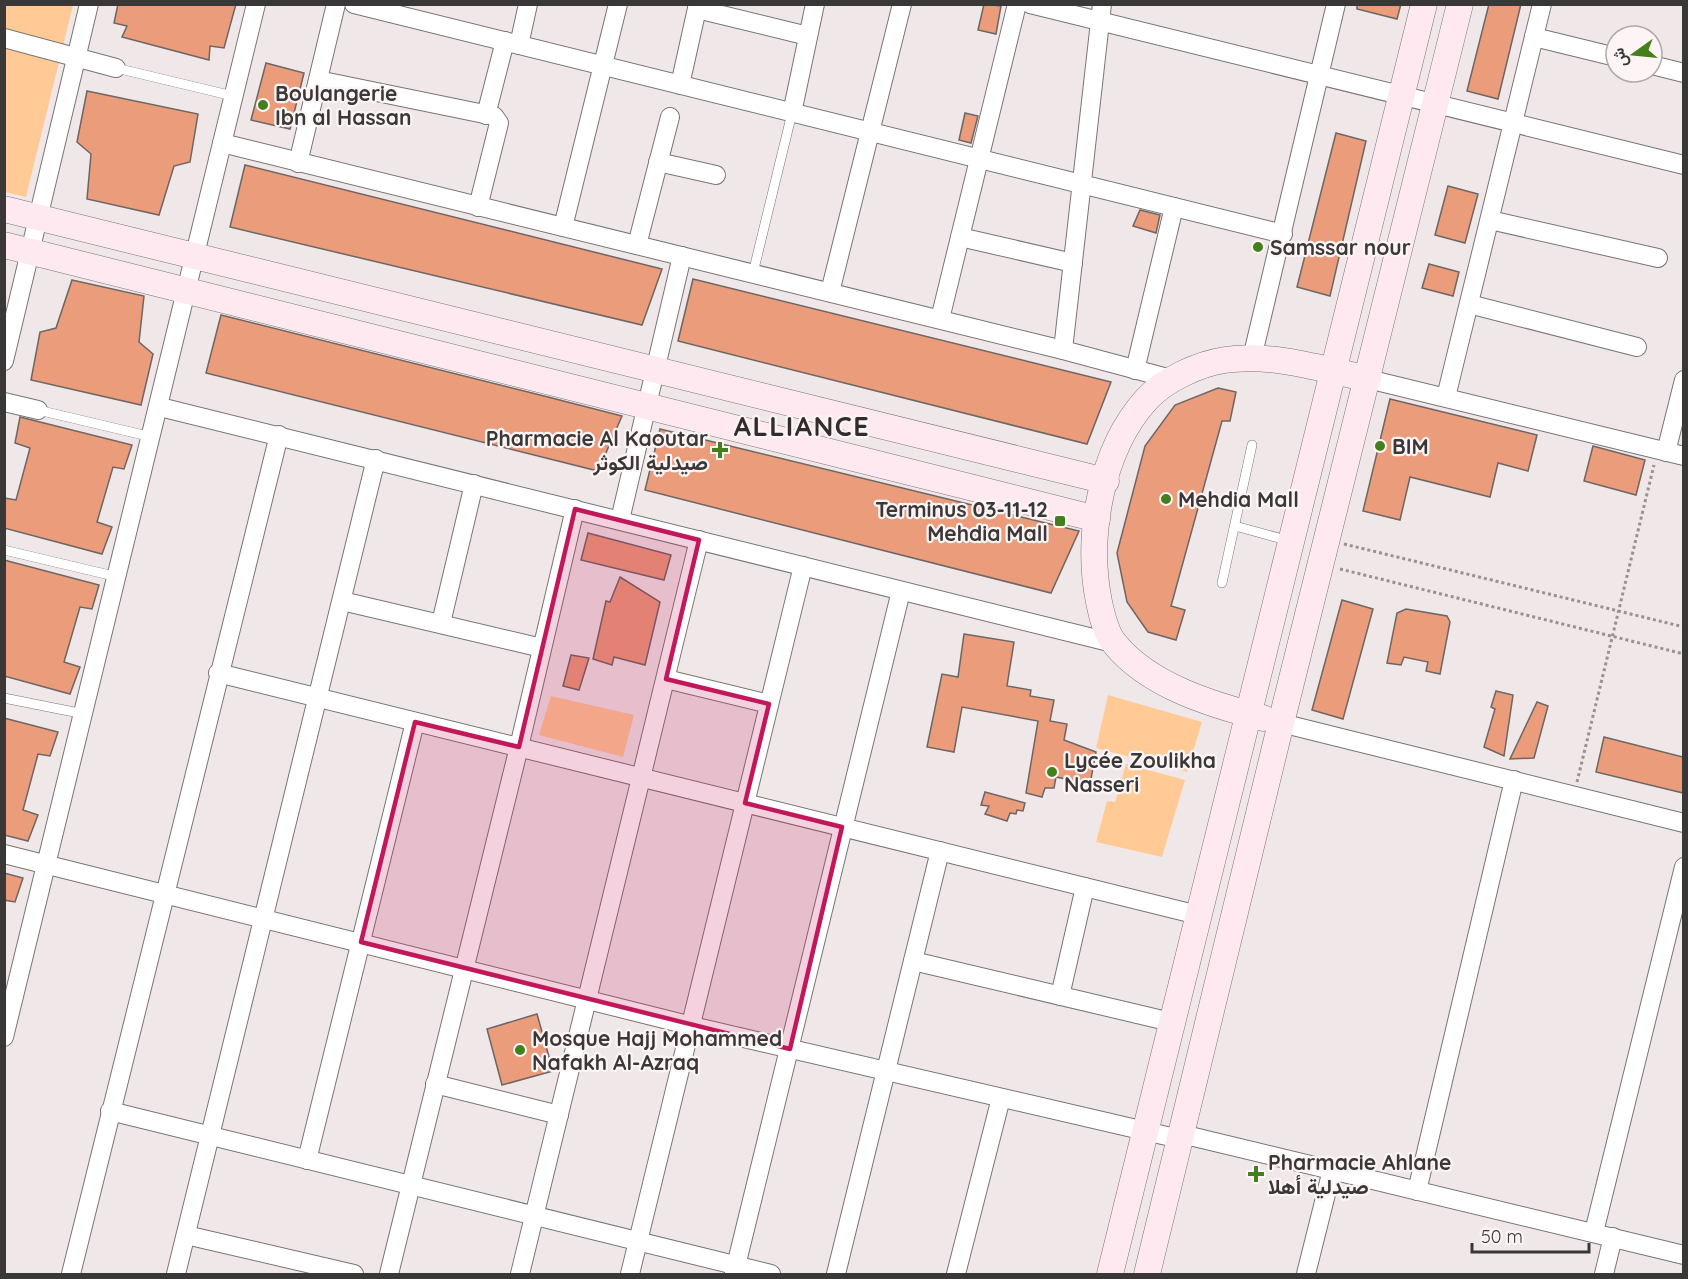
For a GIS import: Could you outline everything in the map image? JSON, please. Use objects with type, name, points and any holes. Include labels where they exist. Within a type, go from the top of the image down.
[{"type":"street","points":[[4,361],[89,4]]},
{"type":"street","points":[[4,1037],[8,1011],[47,864],[160,407],[256,4]]},
{"type":"street","points":[[298,163],[336,4]]},
{"type":"street","points":[[354,4],[1283,234]]},
{"type":"street","points":[[486,115],[528,4]]},
{"type":"street","points":[[563,227],[618,4]]},
{"type":"street","points":[[792,113],[815,4]]},
{"type":"street","points":[[830,292],[902,4]]},
{"type":"street","points":[[940,319],[1017,4]]},
{"type":"street","points":[[1030,4],[1101,13],[1400,96],[1683,165]]},
{"type":"street","points":[[1252,358],[1336,4]]},
{"type":"street","points":[[1110,1275],[1246,714],[1424,4]]},
{"type":"street","points":[[1148,1275],[1281,723],[1460,4]]},
{"type":"street","points":[[1446,398],[1542,4]]},
{"type":"street","points":[[680,85],[698,7],[808,36]]},
{"type":"street","points":[[1063,350],[1084,185],[1101,13]]},
{"type":"street","points":[[1534,37],[1604,54]]},
{"type":"street","points":[[4,38],[116,68]]},
{"type":"street","points":[[1664,68],[1683,73]]},
{"type":"street","points":[[318,80],[494,116],[500,123],[478,207]]},
{"type":"street","points":[[638,245],[670,117]]},
{"type":"street","points":[[222,143],[940,319],[1171,380]]},
{"type":"street","points":[[658,162],[716,175]]},
{"type":"street","points":[[1135,370],[1174,207]]},
{"type":"street","points":[[4,209],[195,258],[1106,481]]},
{"type":"street","points":[[1490,220],[1658,258]]},
{"type":"street","points":[[960,237],[1073,263]]},
{"type":"street","points":[[4,245],[1097,519]]},
{"type":"street","points":[[620,520],[682,256]]},
{"type":"street","points":[[1469,304],[1637,347]]},
{"type":"street","points":[[1683,380],[1669,452],[1333,371],[1252,358],[1223,360],[1171,380],[1146,399],[1113,456],[1097,519],[1094,546],[1095,582],[1102,618],[1113,643],[1128,657],[1160,679],[1185,692],[1246,714],[1683,823]]},
{"type":"street","points":[[4,402],[38,410]]},
{"type":"street","points":[[160,407],[1113,643]]},
{"type":"street","points":[[71,1275],[218,673],[279,435]]},
{"type":"street","points":[[176,1275],[376,459]]},
{"type":"street","points":[[441,623],[474,484]]},
{"type":"street","points":[[389,1275],[575,509]]},
{"type":"street","points":[[520,1275],[699,540]]},
{"type":"street","points":[[630,1275],[804,566]]},
{"type":"street","points":[[735,1270],[901,591]]},
{"type":"street","points":[[342,601],[543,648]]},
{"type":"street","points":[[218,673],[1197,915]]},
{"type":"street","points":[[666,679],[769,704]]},
{"type":"street","points":[[307,1161],[415,722]]},
{"type":"street","points":[[1417,1191],[1514,780]]},
{"type":"street","points":[[836,1275],[940,851]]},
{"type":"street","points":[[4,854],[164,892],[692,1026],[1145,1130],[1180,1137],[1194,1137],[1683,1255]]},
{"type":"street","points":[[1594,1232],[1683,867]]},
{"type":"street","points":[[1060,996],[1085,887]]},
{"type":"street","points":[[914,961],[1171,1022]]},
{"type":"street","points":[[435,1084],[559,1114]]},
{"type":"street","points":[[956,1275],[1001,1098]]},
{"type":"street","points":[[110,1111],[637,1242],[735,1270],[771,1275]]},
{"type":"street","points":[[1306,1275],[1332,1170]]},
{"type":"street","points":[[186,1235],[354,1275]]},
{"type":"street","points":[[1604,1275],[1613,1237]]},
{"type":"lane","points":[[116,68],[233,96]]},
{"type":"lane","points":[[753,273],[792,113]]},
{"type":"lane","points":[[38,410],[152,437]]},
{"type":"lane","points":[[1222,583],[1252,445]]},
{"type":"lane","points":[[1234,526],[1290,541]]},
{"type":"lane","points":[[4,550],[118,577]]},
{"type":"lane","points":[[4,698],[84,714]]},
{"type":"path","points":[[1573,795],[1618,611],[1669,452]]},
{"type":"path","points":[[1328,540],[1683,627]]},
{"type":"path","points":[[1321,565],[1683,654]]},
{"type":"highlighted area","points":[[575,509],[699,540],[666,679],[769,704],[745,803],[842,827],[790,1049],[361,942],[415,722],[519,747]]},
{"type":"shaded area","points":[[5,5],[73,5],[26,197],[5,192]]},
{"type":"shaded area","points":[[1108,695],[1202,722],[1187,772],[1096,748]]},
{"type":"shaded area","points":[[551,696],[634,715],[623,757],[539,735]]},
{"type":"shaded area","points":[[1126,764],[1185,780],[1162,857],[1096,842],[1107,801],[1115,802]]},
{"type":"building","points":[[118,4],[236,4],[224,48],[210,46],[209,60],[122,37],[127,26],[114,23]]},
{"type":"building","points":[[984,4],[1001,6],[996,34],[978,30]]},
{"type":"building","points":[[1357,4],[1401,4],[1397,19],[1357,9]]},
{"type":"building","points":[[1489,4],[1521,4],[1498,99],[1467,91]]},
{"type":"building","points":[[266,63],[304,73],[290,129],[251,120]]},
{"type":"building","points":[[87,91],[198,114],[190,162],[174,166],[159,215],[87,199],[91,154],[77,142]]},
{"type":"building","points":[[965,113],[978,116],[971,143],[959,140]]},
{"type":"building","points":[[1336,133],[1366,141],[1330,296],[1297,287]]},
{"type":"building","points":[[245,165],[662,269],[642,325],[230,227]]},
{"type":"building","points":[[1448,186],[1478,194],[1465,243],[1435,235]]},
{"type":"building","points":[[1140,210],[1160,215],[1156,233],[1133,226]]},
{"type":"building","points":[[1429,264],[1459,272],[1453,296],[1422,288]]},
{"type":"building","points":[[693,279],[1111,382],[1087,444],[678,341]]},
{"type":"building","points":[[72,280],[144,296],[139,342],[153,354],[141,405],[31,380],[40,332],[56,328]]},
{"type":"building","points":[[221,315],[622,416],[598,471],[206,373]]},
{"type":"building","name":"Mehdia Mall","points":[[1218,388],[1236,392],[1230,421],[1222,421],[1171,606],[1185,610],[1176,640],[1148,632],[1127,602],[1117,553],[1145,446],[1175,405]]},
{"type":"building","points":[[1390,399],[1537,435],[1528,471],[1498,463],[1490,497],[1410,477],[1400,520],[1363,511]]},
{"type":"building","points":[[20,417],[132,445],[124,469],[113,467],[97,522],[112,527],[102,554],[4,528],[4,498],[16,500],[30,448],[15,443]]},
{"type":"building","points":[[660,429],[1079,531],[1051,593],[645,490]]},
{"type":"building","points":[[1593,446],[1645,460],[1636,495],[1584,481]]},
{"type":"building","points":[[588,533],[671,555],[664,580],[581,560]]},
{"type":"building","points":[[4,560],[99,585],[92,609],[80,607],[64,662],[80,667],[70,694],[4,676]]},
{"type":"building","points":[[620,577],[660,602],[645,665],[614,657],[612,665],[593,659],[606,601],[610,602]]},
{"type":"building","points":[[1342,600],[1373,609],[1343,719],[1312,710]]},
{"type":"building","points":[[1406,609],[1447,616],[1450,622],[1440,674],[1426,671],[1428,662],[1404,657],[1401,665],[1387,663],[1397,613]]},
{"type":"building","points":[[964,634],[1014,642],[1007,686],[1031,690],[1030,696],[1054,700],[1050,721],[1067,724],[1064,740],[1096,752],[1090,784],[1056,777],[1054,788],[1045,788],[1042,797],[1026,793],[1038,721],[962,707],[954,752],[927,747],[942,674],[958,677]]},
{"type":"building","points":[[571,655],[589,658],[579,690],[563,686]]},
{"type":"building","points":[[1496,691],[1513,695],[1504,756],[1484,747],[1495,709],[1491,707]]},
{"type":"building","points":[[1537,702],[1548,706],[1534,758],[1510,759]]},
{"type":"building","points":[[4,718],[58,732],[50,756],[38,754],[23,810],[38,815],[28,841],[4,835]]},
{"type":"building","points":[[1604,737],[1683,757],[1683,793],[1596,772]]},
{"type":"building","points":[[985,792],[1025,803],[1023,811],[1017,810],[1016,814],[1010,813],[1007,821],[985,814],[989,806],[981,805]]},
{"type":"building","points":[[4,873],[23,878],[15,902],[4,900]]},
{"type":"building","name":"Mosque Hajj Mohammed Nafakh Al-Azraq","points":[[537,1014],[553,1071],[502,1085],[487,1029]]},
{"type":"place","name":"Boulangerie Ibn al Hassan","points":[[263,105]]},
{"type":"place","name":"Samssar nour","points":[[1258,247]]},
{"type":"place","name":"BIM","points":[[1380,446]]},
{"type":"place","name":"Pharmacie Al Kaoutar صيدلية الكوثر","points":[[720,450]]},
{"type":"place","name":"Mehdia Mall","points":[[1166,499]]},
{"type":"place","name":"Terminus 03-11-12 Mehdia Mall","points":[[1060,521]]},
{"type":"place","name":"Lycée Zoulikha Nasseri","points":[[1052,772]]},
{"type":"place","name":"Mosque Hajj Mohammed Nafakh Al-Azraq","points":[[520,1050]]},
{"type":"place","name":"Pharmacie Ahlane صيدلية أهلا","points":[[1256,1174]]},
{"type":"district","name":"ALLIANCE","points":[[802,426]]}]
